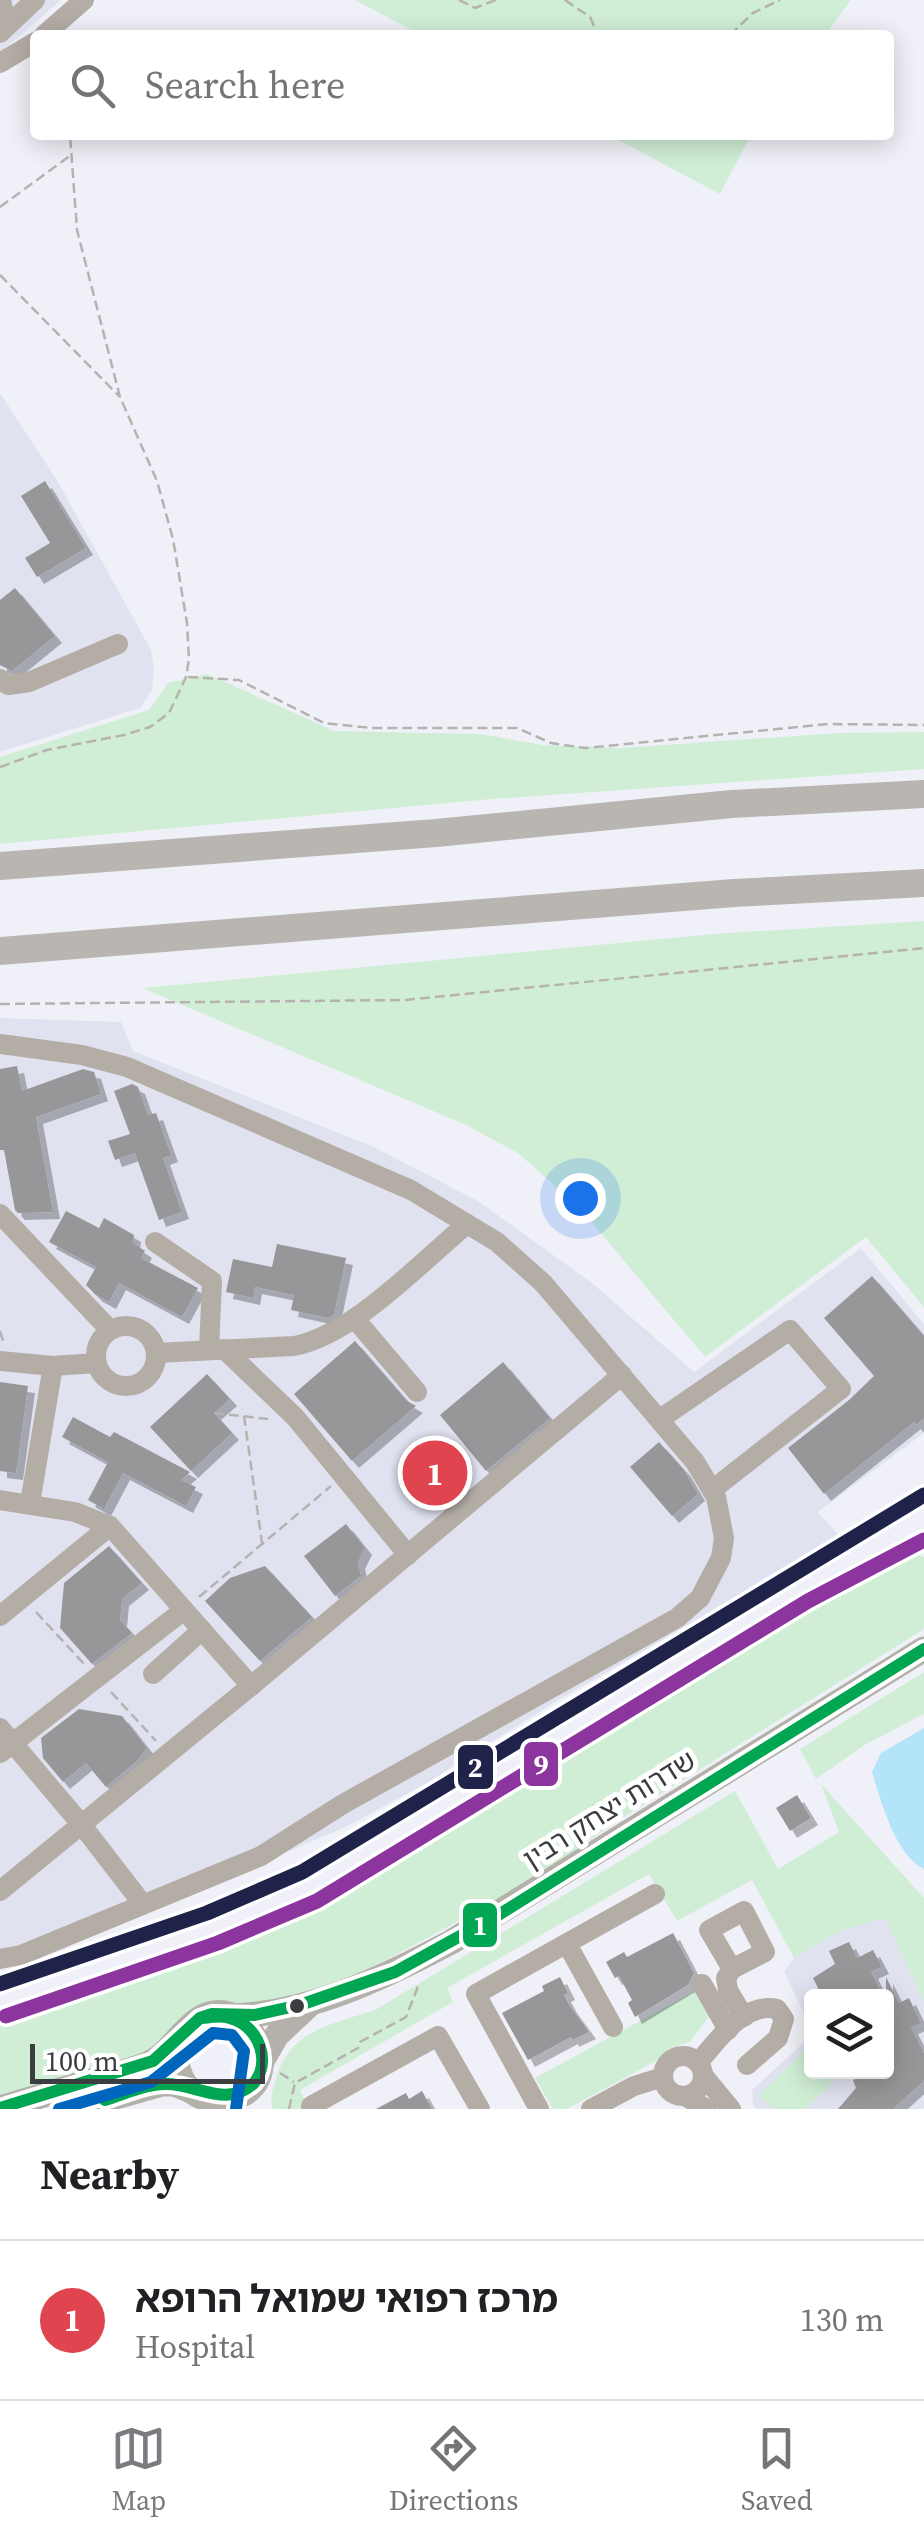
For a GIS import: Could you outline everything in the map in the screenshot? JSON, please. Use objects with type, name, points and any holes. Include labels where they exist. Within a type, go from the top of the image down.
[{"type":"highway","points":[[0,866],[436,833],[732,804],[924,794]]},
{"type":"highway","points":[[0,951],[734,893],[924,883]]},
{"type":"main road","name":"שדרות יצחק רבין","points":[[231,2016],[255,2015],[316,2000],[412,1963],[500,1914],[924,1649]]},
{"type":"main road","name":"שדרות יצחק רבין","points":[[259,2070],[277,2035],[316,2000]]},
{"type":"main road","points":[[0,2108],[143,2066],[163,2055],[200,2018],[212,2014],[231,2016],[248,2024],[256,2035],[259,2070],[237,2096],[208,2100],[174,2084],[162,2084],[73,2109]]},
{"type":"main road","points":[[182,2034],[176,2062],[178,2072],[208,2100]]},
{"type":"street","points":[[1,0],[4,29]]},
{"type":"street","points":[[4,29],[35,0]]},
{"type":"street","points":[[50,30],[84,0]]},
{"type":"street","points":[[0,63],[30,45]]},
{"type":"street","points":[[0,679],[8,686],[29,682],[118,644]]},
{"type":"street","points":[[0,1044],[82,1055],[128,1067],[344,1158],[410,1190],[497,1242],[543,1283],[696,1462],[712,1490],[724,1538],[721,1558],[700,1598],[677,1618],[343,1804],[261,1856],[21,1955],[0,1959]]},
{"type":"street","points":[[0,1214],[110,1330]]},
{"type":"street","points":[[156,1352],[316,1342],[354,1318],[467,1224]]},
{"type":"street","points":[[155,1242],[212,1281],[216,1349],[300,1422],[408,1555]]},
{"type":"street","points":[[354,1318],[416,1392]]},
{"type":"street","points":[[129,1326],[139,1329],[156,1352],[152,1372],[136,1385],[107,1380],[96,1364],[98,1344],[110,1330],[129,1326]]},
{"type":"street","points":[[660,1420],[790,1330],[841,1389],[712,1490]]},
{"type":"street","points":[[0,1362],[96,1364]]},
{"type":"street","points":[[30,1504],[53,1366]]},
{"type":"street","points":[[0,1890],[622,1375]]},
{"type":"street","points":[[0,1500],[75,1512],[110,1526],[251,1686]]},
{"type":"street","points":[[0,1616],[110,1526]]},
{"type":"street","points":[[142,1903],[81,1824],[4,1741],[184,1610]]},
{"type":"street","points":[[152,1674],[202,1630]]},
{"type":"street","points":[[539,2109],[476,1994],[655,1894]]},
{"type":"street","points":[[567,1944],[614,2027]]},
{"type":"street","points":[[732,1969],[726,1983],[736,2023]]},
{"type":"street","points":[[702,1984],[736,2023]]},
{"type":"street","points":[[685,2096],[698,2089],[700,2069],[736,2023],[762,2007],[777,2009],[784,2019],[778,2038],[747,2065]]},
{"type":"street","points":[[311,2106],[438,2036],[479,2109]]},
{"type":"street","points":[[707,2109],[670,2091],[663,2077],[666,2066],[678,2056],[689,2057],[731,2109]]},
{"type":"street","points":[[254,2109],[252,2089],[259,2070]]},
{"type":"street","points":[[591,2109],[634,2086],[663,2077]]},
{"type":"path","points":[[458,0],[475,8],[496,0]]},
{"type":"path","points":[[565,0],[590,18],[596,30]]},
{"type":"path","points":[[735,30],[753,13],[780,0]]},
{"type":"path","points":[[0,768],[47,750],[150,727],[168,713],[186,677],[189,659],[173,539],[157,481],[120,397],[77,230],[70,140]]},
{"type":"path","points":[[0,208],[71,155]]},
{"type":"path","points":[[0,275],[120,397]]},
{"type":"path","points":[[186,677],[239,680],[324,723],[371,728],[517,728],[551,743],[585,748],[828,724],[924,724]]},
{"type":"path","points":[[0,1004],[406,1000],[924,948]]},
{"type":"path","points":[[214,1413],[300,1422]]},
{"type":"path","points":[[244,1416],[262,1544]]},
{"type":"path","points":[[184,1610],[344,1476]]},
{"type":"path","points":[[288,2109],[296,2083],[406,2017],[419,1984],[412,1963]]},
{"type":"shaded area","points":[[0,0],[61,0],[0,53]]},
{"type":"shaded area","points":[[0,393],[58,482],[151,650],[154,668],[152,690],[140,708],[0,752]]},
{"type":"shaded area","points":[[0,1018],[121,1022],[133,1051],[374,1147],[478,1201],[592,1283],[694,1372],[861,1248],[924,1324],[924,1433],[818,1512],[840,1537],[557,1701],[430,1781],[348,1826],[29,1961],[0,1968]]},
{"type":"shaded area","points":[[885,1917],[924,2002],[924,2109],[757,2109],[752,2090],[804,2042],[804,2079],[894,2079],[894,1989],[804,1989],[804,2013],[784,1972],[794,1958],[842,1930]]},
{"type":"green space","points":[[355,0],[851,0],[829,30],[412,30]]},
{"type":"green space","points":[[618,140],[748,140],[720,194]]},
{"type":"green space","points":[[207,674],[335,731],[480,734],[543,745],[621,748],[838,733],[924,732],[924,769],[492,799],[0,844],[0,757],[149,710],[168,683]]},
{"type":"green space","points":[[924,921],[924,1307],[866,1237],[705,1357],[578,1206],[518,1153],[464,1124],[142,988],[713,934]]},
{"type":"green space","points":[[916,1554],[924,1557],[924,1629],[624,1817],[513,1892],[328,1991],[234,2007],[136,2062],[0,2097],[0,2012],[178,1952],[349,1877],[860,1573]]},
{"type":"green space","points":[[924,1672],[924,1714],[866,1744],[816,1779],[800,1749]]},
{"type":"green space","points":[[821,1784],[924,1898],[924,2002],[885,1918],[842,1930],[794,1958],[752,1880],[677,1921],[649,1874],[447,1988],[453,2002],[300,2090],[310,2109],[273,2109],[272,2094],[283,2061],[304,2038],[330,2024],[377,2009],[735,1791],[778,1869],[839,1832]]},
{"type":"green space","points":[[697,1990],[710,2015],[690,2042],[670,2048],[654,2062],[567,2109],[553,2109],[535,2078]]},
{"type":"green space","points":[[804,2051],[804,2079],[836,2079],[806,2109],[773,2109],[759,2095]]},
{"type":"water","points":[[924,1728],[924,1869],[897,1840],[872,1772],[881,1753]]},
{"type":"building","points":[[45,481],[86,548],[37,577],[25,558],[50,543],[21,496]]},
{"type":"building","points":[[15,588],[55,636],[12,671],[0,665],[0,600]]},
{"type":"building","points":[[17,1066],[22,1091],[83,1069],[94,1072],[101,1094],[36,1117],[53,1212],[15,1210],[4,1150],[0,1150],[0,1069]]},
{"type":"building","points":[[132,1084],[138,1087],[148,1115],[156,1113],[171,1155],[163,1158],[182,1212],[159,1220],[135,1153],[115,1160],[108,1141],[130,1134],[114,1091]]},
{"type":"building","points":[[66,1211],[99,1228],[104,1218],[134,1235],[133,1243],[145,1251],[141,1258],[198,1288],[182,1317],[119,1283],[109,1302],[96,1295],[86,1285],[96,1267],[49,1242]]},
{"type":"building","points":[[277,1244],[346,1258],[334,1315],[328,1318],[291,1310],[294,1295],[255,1287],[253,1298],[226,1292],[233,1259],[272,1267]]},
{"type":"building","points":[[872,1276],[924,1336],[924,1418],[824,1494],[788,1448],[874,1376],[824,1318]]},
{"type":"building","points":[[355,1341],[407,1401],[416,1406],[352,1461],[294,1394]]},
{"type":"building","points":[[503,1362],[550,1418],[486,1471],[440,1415]]},
{"type":"building","points":[[207,1374],[230,1399],[214,1413],[232,1433],[191,1471],[150,1427]]},
{"type":"building","points":[[0,1382],[28,1386],[16,1473],[0,1471]]},
{"type":"building","points":[[73,1417],[110,1437],[114,1432],[190,1472],[181,1480],[196,1487],[186,1506],[123,1473],[104,1509],[88,1500],[108,1462],[62,1437]]},
{"type":"building","points":[[659,1442],[684,1470],[698,1494],[672,1516],[630,1467]]},
{"type":"building","points":[[346,1524],[365,1548],[358,1562],[361,1576],[335,1596],[304,1556]]},
{"type":"building","points":[[109,1546],[142,1583],[122,1599],[120,1620],[132,1633],[92,1664],[60,1628],[64,1583]]},
{"type":"building","points":[[265,1566],[312,1617],[260,1661],[205,1601],[230,1578]]},
{"type":"building","points":[[79,1709],[122,1716],[147,1748],[106,1787],[86,1763],[63,1782],[43,1758],[41,1738]]},
{"type":"building","points":[[797,1795],[811,1818],[790,1831],[776,1808]]},
{"type":"building","points":[[673,1933],[694,1973],[688,1985],[635,2017],[628,2003],[632,2000],[606,1962],[624,1952],[627,1957]]},
{"type":"building","points":[[849,1942],[857,1958],[873,1950],[882,1967],[871,1972],[880,1989],[818,1989],[813,1978],[835,1964],[829,1951]]},
{"type":"building","points":[[560,1977],[568,1993],[564,1995],[589,2032],[528,2060],[502,2013],[544,1991],[542,1986]]},
{"type":"building","points":[[894,1993],[899,2003],[909,1998],[921,2023],[911,2027],[924,2053],[924,2081],[893,2109],[838,2109],[856,2088],[853,2080],[894,2079]]},
{"type":"building","points":[[422,2091],[432,2109],[376,2109],[406,2093],[409,2099]]},
{"type":"transit line","name":"2","points":[[0,1984],[207,1913],[302,1872],[924,1495]]},
{"type":"transit line","name":"9","points":[[6,2016],[218,1943],[317,1901],[808,1601],[924,1540]]},
{"type":"transit line","name":"1","points":[[0,2108],[153,2061],[200,2018],[212,2014],[255,2015],[300,2005],[395,1972],[500,1914],[924,1649]]},
{"type":"transit line","name":"1","points":[[105,2100],[158,2084],[222,2095],[243,2091],[254,2083],[262,2055],[249,2029],[229,2018],[202,2018]]},
{"type":"transit line","name":"2","points":[[59,2109],[151,2082],[213,2033],[232,2035],[244,2051],[236,2109]]},
{"type":"place","name":"מרכז רפואי שמואל הרופא","points":[[435,1473]]}]
